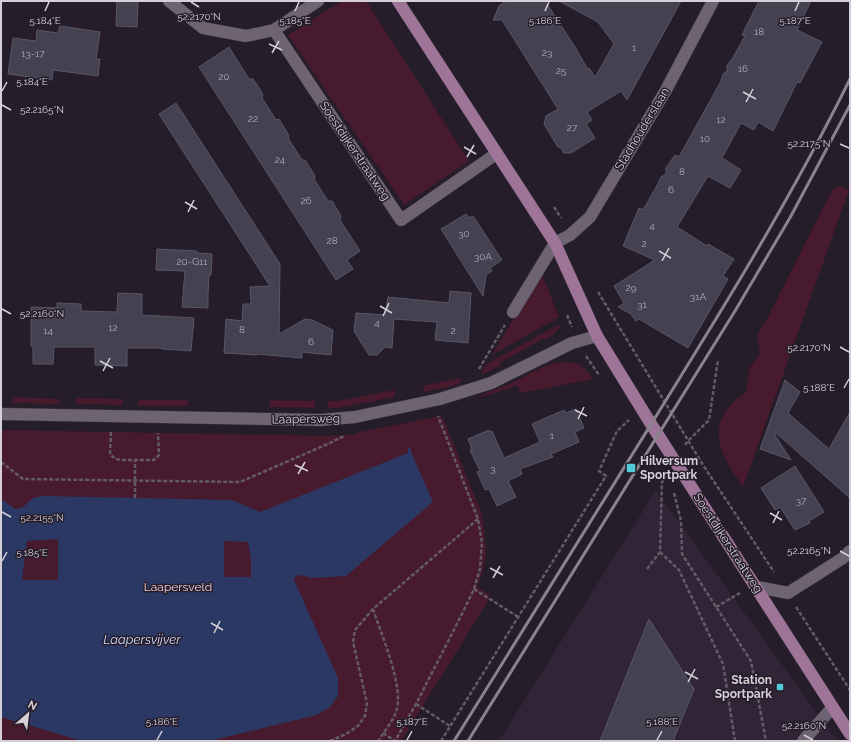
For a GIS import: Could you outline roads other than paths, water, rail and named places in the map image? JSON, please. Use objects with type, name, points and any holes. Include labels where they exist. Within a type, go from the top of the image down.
[{"type":"main road","name":"Soestdijkerstraatweg","points":[[398,1],[555,243],[597,336],[675,461],[811,672],[832,708],[850,734]]},
{"type":"street","points":[[169,1],[203,28],[246,36],[274,30],[318,1]]},
{"type":"street","name":"Stadhouderslaan","points":[[555,243],[570,235],[590,217],[666,90],[713,1]]},
{"type":"street","name":"Soestdijkerstraatweg","points":[[274,30],[402,220],[496,154]]},
{"type":"street","points":[[513,312],[555,243]]},
{"type":"street","name":"Laapersweg","points":[[1,414],[321,420],[355,417],[440,399],[465,392],[491,383],[572,343],[597,336]]},
{"type":"street","points":[[757,587],[788,594],[843,558],[850,551]]},
{"type":"street","points":[[803,741],[832,708]]},
{"type":"water","name":"Laapersvijver","points":[[408,448],[411,448],[411,452],[433,502],[346,576],[312,578],[299,575],[296,576],[294,580],[338,678],[338,696],[330,707],[317,715],[209,741],[82,741],[1,717],[1,499],[15,509],[22,508],[33,498],[44,496],[232,500],[260,512],[408,453]],"holes":[[[58,539],[58,580],[22,580],[27,541]],[[224,541],[248,542],[251,560],[251,577],[224,577]]]},
{"type":"railway","points":[[454,741],[750,263],[776,218],[850,79]]},
{"type":"railway","points":[[468,741],[735,311],[791,216],[850,105]]},
{"type":"place","name":"Hilversum Sportpark","points":[[631,468]]},
{"type":"place","name":"Station Sportpark","points":[[780,687]]},
{"type":"park label","name":"Laapersveld","points":[[178,587]]}]
